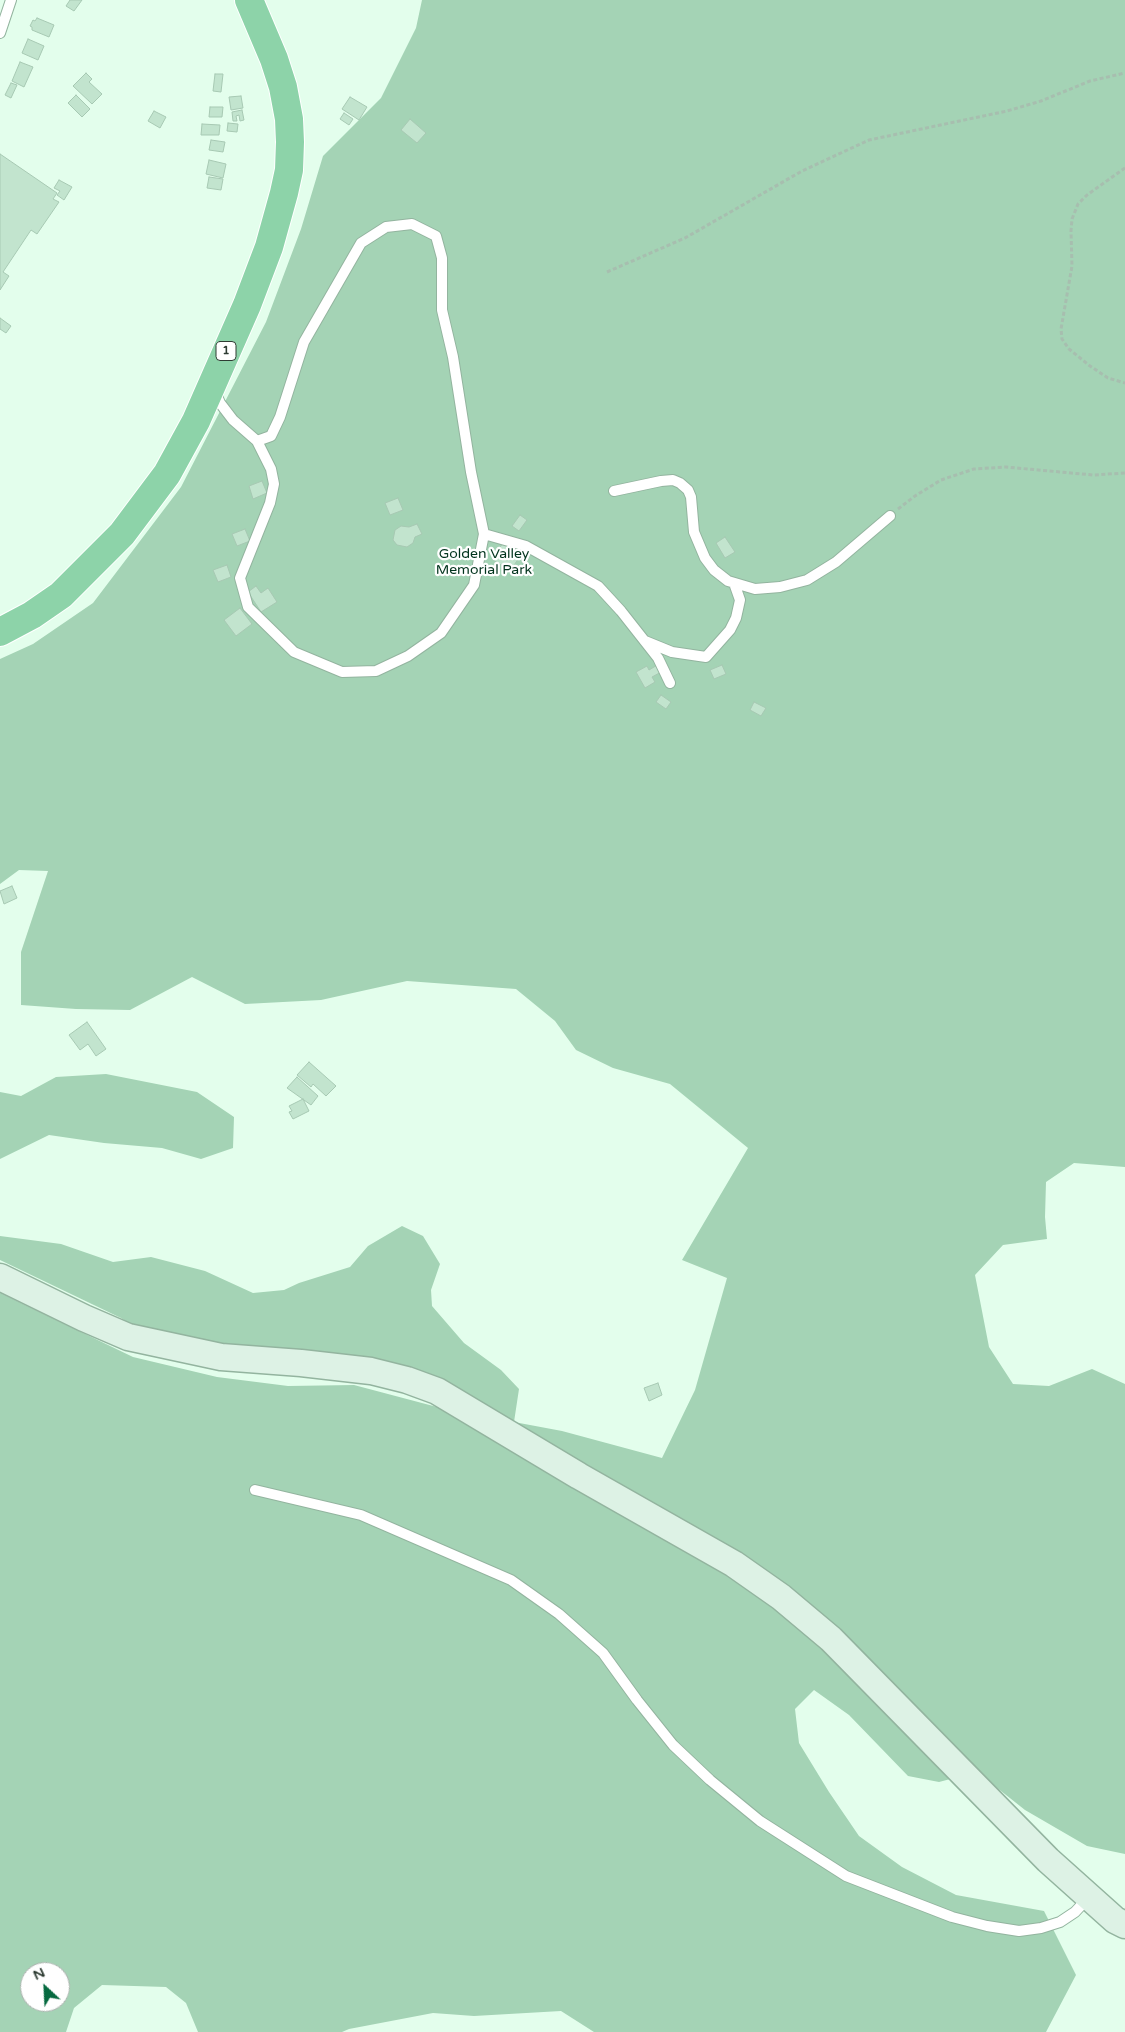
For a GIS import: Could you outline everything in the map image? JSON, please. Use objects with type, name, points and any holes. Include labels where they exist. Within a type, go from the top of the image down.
[{"type":"highway","name":"1","points":[[0,632],[32,615],[61,595],[122,534],[167,474],[196,421],[247,305],[269,248],[289,170],[289,119],[283,87],[274,59],[249,0]]},
{"type":"main road","points":[[0,1277],[75,1314],[128,1337],[221,1357],[301,1362],[371,1371],[407,1380],[437,1391],[579,1476],[734,1564],[781,1598],[831,1639],[1048,1860],[1115,1920],[1125,1925]]},
{"type":"lane","points":[[0,33],[11,0]]},
{"type":"lane","points":[[212,383],[220,403],[233,420],[258,441],[271,469],[274,484],[270,503],[240,578],[248,607],[294,652],[342,672],[376,671],[408,656],[441,633],[474,586],[484,534],[471,472],[453,357],[442,310],[442,258],[436,236],[412,224],[386,227],[361,243],[304,342],[280,417],[271,436],[258,441]]},
{"type":"lane","points":[[614,491],[673,480],[685,487],[691,497],[694,532],[700,548],[714,570],[734,583],[755,589],[780,587],[807,580],[836,562],[890,516]]},
{"type":"lane","points":[[484,534],[526,546],[598,586],[621,611],[658,658],[670,683]]},
{"type":"lane","points":[[644,640],[672,652],[706,657],[730,630],[736,618],[740,600],[734,583]]},
{"type":"lane","points":[[255,1490],[361,1515],[511,1580],[559,1614],[603,1653],[637,1700],[673,1744],[710,1780],[760,1822],[846,1876],[952,1917],[987,1926],[1020,1931],[1041,1928],[1060,1922],[1075,1912],[1089,1897]]},
{"type":"path","points":[[607,272],[685,238],[802,171],[869,140],[1007,111],[1041,101],[1090,82],[1125,73]]},
{"type":"path","points":[[1125,168],[1087,195],[1078,204],[1072,218],[1070,231],[1072,266],[1060,329],[1062,339],[1069,349],[1108,378],[1125,383]]},
{"type":"path","points":[[890,516],[914,496],[941,480],[974,469],[1006,467],[1093,475],[1125,474]]},
{"type":"green space","name":"Golden Valley Memorial Park","points":[[422,0],[1125,0],[1125,1167],[1074,1163],[1046,1182],[1045,1217],[1047,1239],[1003,1245],[975,1275],[989,1347],[1013,1384],[1049,1386],[1092,1369],[1125,1384],[1125,1854],[1087,1846],[1025,1810],[977,1772],[939,1782],[908,1776],[849,1715],[814,1690],[795,1709],[799,1743],[859,1836],[902,1867],[956,1895],[1044,1911],[1076,1975],[1046,2032],[594,2032],[561,2011],[474,2016],[433,2013],[349,2029],[342,2032],[198,2032],[186,2003],[166,1987],[102,1985],[74,2008],[66,2032],[0,2032],[0,1293],[133,1357],[217,1377],[288,1386],[354,1385],[437,1407],[478,1415],[431,1381],[137,1329],[121,1318],[0,1260],[0,1236],[61,1244],[113,1262],[151,1257],[205,1271],[253,1293],[284,1290],[299,1283],[350,1267],[368,1246],[402,1226],[423,1236],[440,1264],[431,1290],[432,1306],[464,1343],[501,1370],[519,1389],[514,1422],[562,1431],[662,1458],[695,1390],[727,1278],[682,1260],[748,1148],[670,1084],[613,1068],[576,1050],[555,1021],[516,989],[407,981],[321,1000],[245,1004],[192,977],[130,1010],[21,1005],[21,952],[48,871],[19,870],[0,884],[0,659],[33,644],[93,603],[181,487],[266,322],[301,229],[323,156],[381,98],[416,28]]},
{"type":"green space","points":[[106,1074],[197,1092],[234,1117],[233,1148],[201,1159],[162,1148],[104,1143],[49,1135],[0,1159],[0,1092],[21,1096],[56,1077]]},
{"type":"building","points":[[70,0],[82,0],[74,11],[66,6]]},
{"type":"building","points":[[37,18],[54,25],[49,37],[32,30],[30,26],[33,20],[35,21]]},
{"type":"building","points":[[28,39],[44,46],[38,60],[22,53]]},
{"type":"building","points":[[20,62],[33,67],[24,87],[12,81]]},
{"type":"building","points":[[86,73],[92,79],[89,82],[102,94],[92,104],[73,86]]},
{"type":"building","points":[[215,74],[223,74],[221,92],[213,91]]},
{"type":"building","points":[[11,83],[17,85],[11,98],[5,95]]},
{"type":"building","points":[[76,95],[90,109],[82,117],[68,103]]},
{"type":"building","points":[[241,96],[243,108],[231,110],[229,97]]},
{"type":"building","points":[[350,97],[367,107],[359,120],[342,109]]},
{"type":"building","points":[[210,107],[223,107],[222,117],[209,117]]},
{"type":"building","points":[[242,110],[244,120],[240,121],[239,115],[236,116],[237,121],[233,121],[232,112]]},
{"type":"building","points":[[154,111],[166,117],[160,128],[148,121]]},
{"type":"building","points":[[344,113],[353,119],[349,125],[340,119]]},
{"type":"building","points":[[410,119],[426,133],[417,143],[401,130]]},
{"type":"building","points":[[228,123],[238,124],[237,132],[227,131]]},
{"type":"building","points":[[202,124],[220,125],[219,135],[201,135]]},
{"type":"building","points":[[211,140],[225,142],[223,152],[209,150]]},
{"type":"building","points":[[0,154],[57,193],[53,199],[59,202],[37,234],[31,230],[3,272],[9,276],[0,290]]},
{"type":"building","points":[[209,160],[226,164],[223,178],[206,174]]},
{"type":"building","points":[[209,177],[223,179],[221,190],[207,188]]},
{"type":"building","points":[[59,180],[72,187],[64,200],[57,195],[60,191],[54,188]]},
{"type":"building","points":[[0,318],[11,326],[6,333],[0,329]]},
{"type":"building","points":[[262,481],[267,493],[253,499],[249,486]]},
{"type":"building","points":[[398,498],[403,510],[390,515],[385,503]]},
{"type":"building","points":[[520,515],[527,520],[519,531],[512,526]]},
{"type":"building","points":[[417,524],[422,534],[415,537],[413,543],[407,547],[397,545],[393,540],[395,530],[401,526],[409,527]]},
{"type":"building","points":[[245,529],[250,541],[237,546],[232,534]]},
{"type":"building","points":[[725,537],[735,552],[725,558],[716,543]]},
{"type":"building","points":[[503,543],[521,555],[510,571],[492,559]]},
{"type":"building","points":[[227,565],[231,577],[218,582],[213,570]]},
{"type":"building","points":[[256,586],[261,593],[268,588],[277,602],[261,612],[248,592]]},
{"type":"building","points":[[240,608],[252,624],[236,636],[224,620]]},
{"type":"building","points":[[659,664],[663,671],[652,677],[655,682],[645,688],[636,672],[647,666],[649,670]]},
{"type":"building","points":[[722,665],[726,674],[714,679],[710,670]]},
{"type":"building","points":[[661,695],[671,702],[666,709],[656,702]]},
{"type":"building","points":[[754,702],[766,708],[761,716],[750,710]]},
{"type":"building","points":[[12,886],[17,898],[4,904],[0,891]]},
{"type":"building","points":[[87,1022],[106,1049],[96,1056],[88,1044],[80,1050],[69,1035]]},
{"type":"building","points":[[309,1062],[336,1086],[326,1096],[313,1084],[311,1087],[297,1075]]},
{"type":"building","points":[[297,1077],[318,1096],[311,1105],[287,1088]]},
{"type":"building","points":[[303,1099],[309,1111],[293,1119],[289,1112],[292,1111],[289,1106]]},
{"type":"building","points":[[658,1383],[662,1395],[649,1401],[644,1388]]}]
